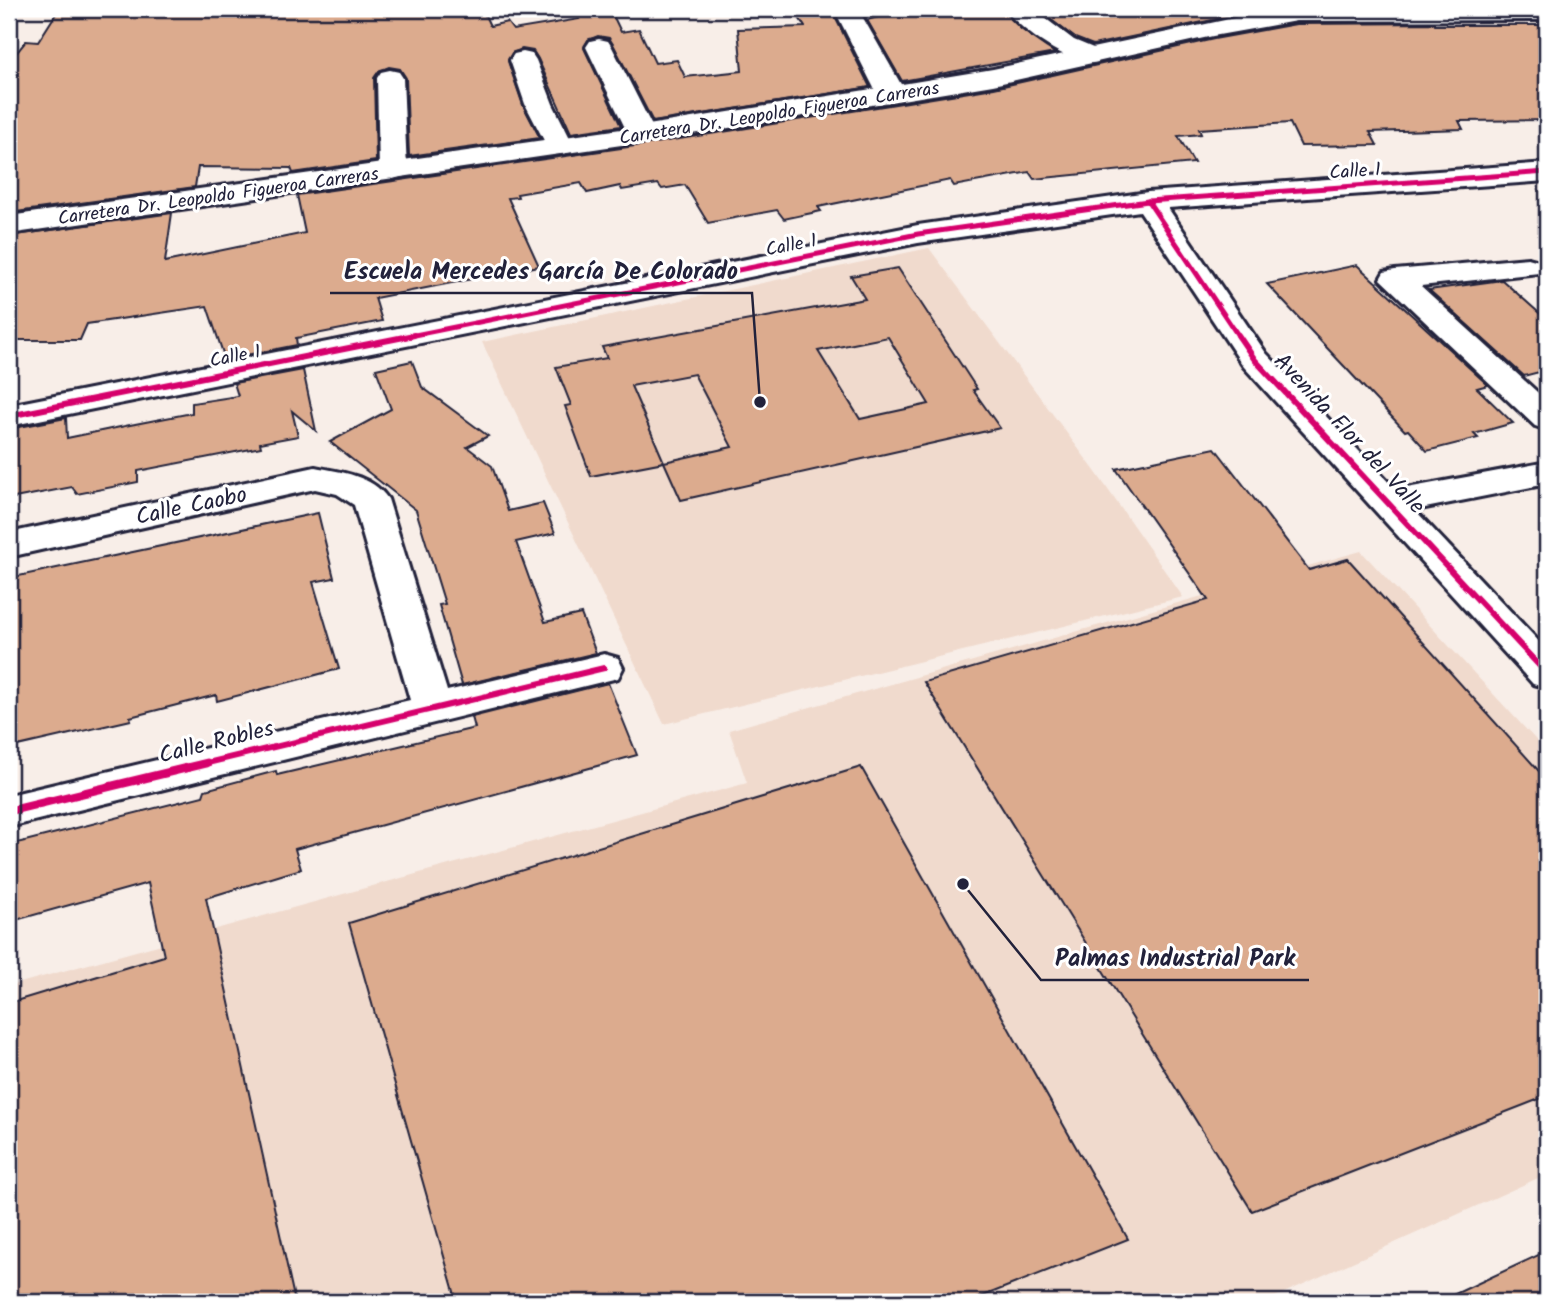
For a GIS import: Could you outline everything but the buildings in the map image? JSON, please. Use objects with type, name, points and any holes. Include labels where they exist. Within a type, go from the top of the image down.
[{"type":"street","points":[[846,9],[889,86],[890,94]]},
{"type":"street","points":[[1018,9],[1065,46],[1089,56]]},
{"type":"street","name":"Carretera Dr. Leopoldo Figueroa Carreras","points":[[9,225],[642,134],[890,94],[993,77],[1296,13],[1350,10],[1547,12]]},
{"type":"street","points":[[599,47],[642,134]]},
{"type":"street","points":[[523,60],[559,146]]},
{"type":"street","points":[[390,78],[393,170]]},
{"type":"street","name":"Calle 1","points":[[9,416],[918,234],[1148,201],[1547,172]]},
{"type":"street","name":"Avenida Flor del Valle","points":[[1148,201],[1255,360],[1391,503],[1547,674]]},
{"type":"street","points":[[1528,267],[1395,279],[1547,419]]},
{"type":"street","points":[[1391,503],[1547,472]]},
{"type":"street","name":"Calle Caobo","points":[[9,545],[315,478],[348,485],[370,499],[432,708]]},
{"type":"street","name":"Calle Robles","points":[[9,811],[604,668]]},
{"type":"shaded area","points":[[929,248],[1095,471],[1183,597],[664,724],[482,342]]},
{"type":"shaded area","points":[[1361,551],[1547,752],[1547,1174],[1264,1302],[9,1302],[9,986],[747,783],[729,730]]},
{"type":"cycle path","points":[[9,416],[918,234],[1148,201],[1547,172]]},
{"type":"cycle path","points":[[1148,201],[1255,360],[1547,674]]},
{"type":"cycle path","points":[[9,811],[604,668]]},
{"type":"place","name":"Escuela Mercedes García De Colorado","points":[[760,402]]},
{"type":"place","name":"Palmas Industrial Park","points":[[963,884]]}]
